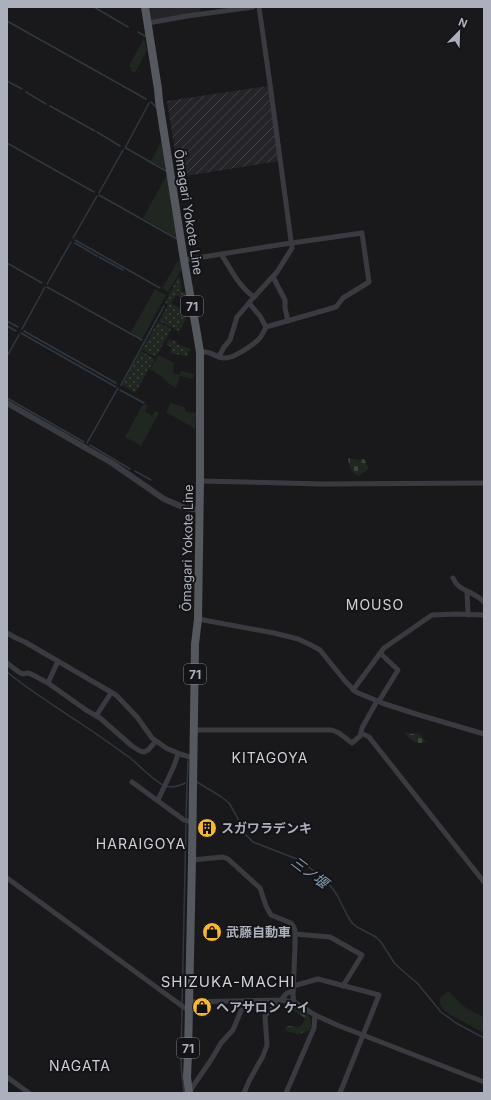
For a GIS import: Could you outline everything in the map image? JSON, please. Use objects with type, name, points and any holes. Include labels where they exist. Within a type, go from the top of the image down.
[{"type":"main road","name":"Ōmagari Yokote Line","points":[[145,7],[184,260],[200,352],[200,510],[198,619],[195,644],[187,1077],[189,1093]]},
{"type":"street","points":[[148,23],[253,7]]},
{"type":"street","points":[[219,356],[230,340],[237,317],[273,277],[285,261],[292,248],[259,7]]},
{"type":"street","points":[[184,260],[362,233],[369,282],[343,298],[336,307],[266,326],[258,339],[248,348],[228,358],[223,358],[206,351],[200,352]]},
{"type":"street","points":[[221,254],[240,284],[249,294],[254,297]]},
{"type":"street","points":[[273,277],[285,300],[288,321]]},
{"type":"street","points":[[249,303],[266,326]]},
{"type":"street","points":[[7,403],[112,463],[164,499],[185,508],[200,510]]},
{"type":"street","points":[[200,481],[323,484],[484,483]]},
{"type":"street","points":[[453,578],[460,588],[472,593],[484,602]]},
{"type":"street","points":[[467,591],[468,615]]},
{"type":"street","points":[[354,690],[384,648],[432,615],[484,615]]},
{"type":"street","points":[[198,619],[298,639],[320,650],[356,692],[416,714],[484,734]]},
{"type":"street","points":[[7,634],[26,642],[116,695],[137,717],[152,738],[178,754],[193,758]]},
{"type":"street","points":[[194,730],[332,730],[339,733],[352,743],[360,736],[378,701],[398,670],[380,653]]},
{"type":"street","points":[[48,682],[58,661]]},
{"type":"street","points":[[7,663],[20,673],[31,674],[48,682],[80,706],[100,718],[122,738],[140,751],[144,752],[148,750],[156,741]]},
{"type":"street","points":[[96,716],[111,693]]},
{"type":"street","points":[[361,733],[369,737],[484,882]]},
{"type":"street","points":[[158,800],[178,754]]},
{"type":"street","points":[[132,782],[184,820],[192,822]]},
{"type":"street","points":[[192,860],[223,857],[228,859],[260,888],[266,906],[271,915],[292,923],[295,934],[292,996],[294,1002]]},
{"type":"street","points":[[7,878],[189,1011]]},
{"type":"street","points":[[295,934],[330,937],[362,954],[343,986]]},
{"type":"street","points":[[244,1093],[263,1056],[267,1044],[265,1016],[269,1010],[277,1006],[293,988],[318,979],[379,995],[340,1093]]},
{"type":"street","points":[[189,1002],[281,1000],[294,1002],[315,1015],[484,1082]]},
{"type":"street","points":[[189,1093],[221,1043],[233,1030],[245,1001]]},
{"type":"street","points":[[286,1093],[314,1028],[315,1015]]},
{"type":"street","points":[[7,1077],[29,1093]]},
{"type":"shaded area","points":[[149,7],[200,7],[201,13],[151,20]]},
{"type":"shaded area","points":[[268,86],[279,161],[179,177],[167,101]]},
{"type":"green space","points":[[144,38],[147,50],[135,73],[130,70],[131,68],[129,66]]},
{"type":"green space","points":[[161,142],[166,170],[151,161]]},
{"type":"green space","points":[[167,175],[177,236],[176,237],[143,218]]},
{"type":"green space","points":[[179,259],[182,269],[168,292],[162,288]]},
{"type":"green space","points":[[178,277],[180,278],[182,292],[186,292],[187,301],[176,295],[171,303],[184,311],[186,319],[179,331],[159,321],[168,305],[165,303]]},
{"type":"green space","points":[[155,289],[166,295],[142,339],[131,332]]},
{"type":"green space","points":[[158,322],[171,329],[156,357],[142,350]]},
{"type":"green space","points":[[169,339],[190,349],[187,357],[170,353],[172,347],[166,345]]},
{"type":"green space","points":[[141,351],[155,359],[135,393],[122,385]]},
{"type":"green space","points":[[159,355],[174,363],[173,373],[180,375],[181,371],[194,374],[193,379],[180,376],[176,388],[164,380],[164,378],[150,369]]},
{"type":"green space","points":[[171,403],[185,407],[185,411],[196,413],[195,429],[166,412]]},
{"type":"green space","points":[[143,404],[148,406],[145,411],[152,416],[155,411],[159,413],[141,446],[125,437]]},
{"type":"green space","points":[[348,458],[358,460],[364,459],[369,469],[358,476],[351,468]]},
{"type":"green space","points":[[405,732],[412,734],[419,733],[426,742],[419,743],[413,741]]},
{"type":"green space","points":[[449,991],[465,1007],[484,1017],[484,1033],[445,1011],[441,1006],[440,1000],[441,997]]},
{"type":"green space","points":[[289,1003],[299,1007],[309,1016],[311,1025],[309,1031],[298,1034],[286,1031],[285,1029],[287,1026],[298,1027],[302,1025],[305,1019],[287,1005]]},
{"type":"waterway","points":[[94,7],[128,27]]},
{"type":"waterway","points":[[7,21],[146,99]]},
{"type":"waterway","points":[[138,32],[145,36],[146,35]]},
{"type":"waterway","points":[[7,81],[22,89]]},
{"type":"waterway","points":[[26,92],[46,104]]},
{"type":"waterway","points":[[151,102],[157,108]]},
{"type":"waterway","points":[[125,148],[149,103]]},
{"type":"waterway","points":[[50,106],[95,131]]},
{"type":"waterway","points":[[97,132],[120,146]]},
{"type":"waterway","points":[[7,143],[94,192]]},
{"type":"waterway","points":[[126,148],[166,171]]},
{"type":"waterway","points":[[99,193],[123,150]]},
{"type":"waterway","points":[[99,195],[177,239]]},
{"type":"waterway","points":[[73,238],[97,196]]},
{"type":"waterway","points":[[75,240],[160,288]]},
{"type":"waterway","points":[[47,284],[71,242]]},
{"type":"waterway","points":[[75,243],[97,256]]},
{"type":"waterway","points":[[99,257],[123,270]]},
{"type":"waterway","points":[[7,263],[42,283]]},
{"type":"waterway","points":[[22,329],[45,287]]},
{"type":"waterway","points":[[47,287],[142,340]]},
{"type":"waterway","points":[[121,385],[164,306]]},
{"type":"waterway","points":[[7,321],[18,327]]},
{"type":"waterway","points":[[7,326],[16,331]]},
{"type":"waterway","points":[[24,331],[116,383]]},
{"type":"waterway","points":[[21,333],[116,387]]},
{"type":"waterway","points":[[7,356],[19,335]]},
{"type":"waterway","points":[[87,443],[118,388]]},
{"type":"waterway","points":[[120,390],[144,403]]},
{"type":"waterway","points":[[7,398],[84,442]]},
{"type":"waterway","points":[[90,445],[130,469]]},
{"type":"waterway","points":[[135,471],[151,480]]},
{"type":"waterway","name":"三ノ堰","points":[[7,672],[32,691],[129,757],[161,784],[168,787],[173,787],[185,783]]},
{"type":"waterway","points":[[186,817],[188,761]]},
{"type":"waterway","name":"三ノ堰","points":[[197,782],[229,803],[246,835],[253,842],[297,859],[326,881],[337,895],[352,923],[376,937],[381,942],[395,964],[418,984],[441,1012],[456,1023],[484,1038]]},
{"type":"waterway","points":[[182,1004],[186,824]]},
{"type":"waterway","points":[[182,1008],[181,1066],[184,1093]]},
{"type":"place","name":"スガワラデンキ","points":[[207,828]]},
{"type":"place","name":"武藤自動車","points":[[212,932]]},
{"type":"place","name":"ヘアサロン ケイ","points":[[202,1007]]},
{"type":"district","name":"MOUSO","points":[[375,604]]},
{"type":"district","name":"KITAGOYA","points":[[270,757]]},
{"type":"district","name":"HARAIGOYA","points":[[141,843]]},
{"type":"district","name":"SHIZUKA-MACHI","points":[[228,981]]},
{"type":"district","name":"NAGATA","points":[[80,1065]]}]
